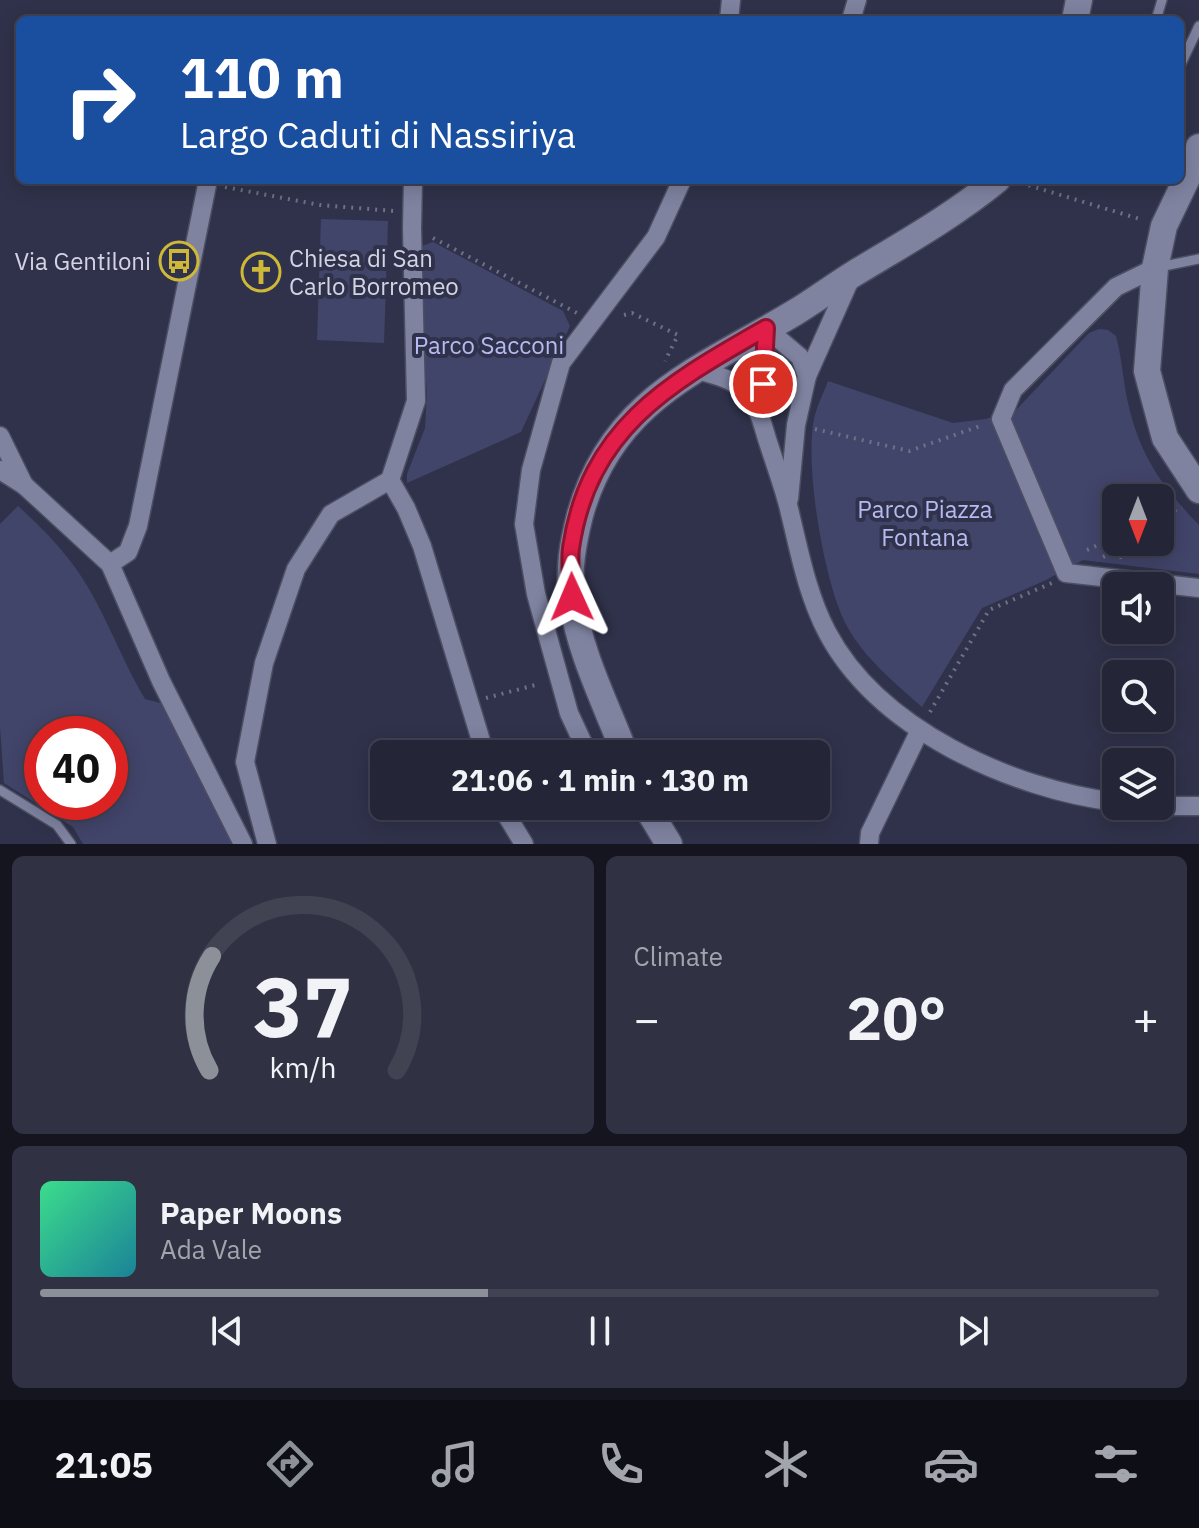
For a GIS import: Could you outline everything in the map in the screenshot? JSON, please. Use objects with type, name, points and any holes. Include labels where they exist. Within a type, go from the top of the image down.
[{"type":"street","points":[[1192,497],[1165,438],[1147,371],[1155,268],[1164,226],[1199,155],[1199,147]]},
{"type":"street","points":[[110,564],[128,552],[138,526],[207,184]]},
{"type":"street","points":[[267,844],[245,762],[268,650],[296,569],[331,514],[390,480],[416,401],[413,184]]},
{"type":"street","points":[[582,740],[565,698],[536,594],[524,524],[531,470],[561,363],[656,237],[680,184]]},
{"type":"street","points":[[620,740],[579,632],[572,597],[571,549],[585,497],[603,457],[644,406],[694,369],[939,222],[991,184]]},
{"type":"street","points":[[1155,268],[1116,287],[1013,390],[1001,419],[1066,573],[1199,588]]},
{"type":"street","points":[[788,505],[796,425],[807,376],[852,275]]},
{"type":"street","points":[[766,328],[800,357],[807,376]]},
{"type":"street","points":[[757,410],[763,384],[766,328]]},
{"type":"street","points":[[694,369],[729,380],[746,391],[757,410],[788,505],[802,565],[826,631],[854,674],[920,730],[988,769],[1102,800]]},
{"type":"street","points":[[0,436],[24,485]]},
{"type":"street","points":[[0,470],[24,485],[110,564],[161,681],[243,844]]},
{"type":"street","points":[[390,480],[422,546],[481,740]]},
{"type":"street","points":[[869,844],[870,833],[920,730]]},
{"type":"street","points":[[1174,806],[1199,806]]},
{"type":"street","points":[[509,820],[524,844]]},
{"type":"street","points":[[654,820],[669,844]]},
{"type":"lane","points":[[1184,58],[1199,26]]},
{"type":"lane","points":[[1155,268],[1199,259]]},
{"type":"lane","points":[[0,790],[57,825],[71,844]]},
{"type":"path","points":[[218,184],[320,205],[399,211],[412,228],[463,251],[592,321],[632,313],[678,335],[664,364]]},
{"type":"path","points":[[1025,184],[1164,226]]},
{"type":"path","points":[[796,425],[909,451],[1001,419]]},
{"type":"path","points":[[1174,508],[1192,497]]},
{"type":"path","points":[[1102,543],[1087,550],[1099,558],[1104,556]]},
{"type":"path","points":[[920,730],[989,610],[1053,583],[1066,573]]},
{"type":"path","points":[[470,703],[527,685]]},
{"type":"green space","points":[[321,219],[388,221],[384,343],[317,340]]},
{"type":"green space","name":"Parco Sacconi","points":[[433,242],[563,311],[570,326],[521,432],[407,483],[407,474],[425,428],[427,393],[422,246]]},
{"type":"green space","name":"Parco Piazza Fontana","points":[[1108,330],[1116,336],[1133,422],[1146,455],[1163,484],[1102,484],[1102,556],[1174,556],[1174,497],[1199,525],[1199,574],[1083,560],[982,608],[922,707],[862,649],[839,607],[824,553],[814,491],[812,435],[815,415],[828,381],[953,423],[986,419],[1016,410],[1089,333]]},
{"type":"green space","points":[[18,506],[48,534],[85,582],[145,699],[164,704],[235,844],[83,844],[73,827],[62,820],[128,820],[128,716],[24,716],[24,796],[4,783],[0,727],[0,524]]},
{"type":"place","name":"Via Gentiloni","points":[[179,261]]},
{"type":"place","name":"Chiesa di San Carlo Borromeo","points":[[261,272]]},
{"type":"route","points":[[572,597],[571,549],[585,497],[603,457],[622,430],[644,406],[694,369],[766,328],[763,384]]}]
